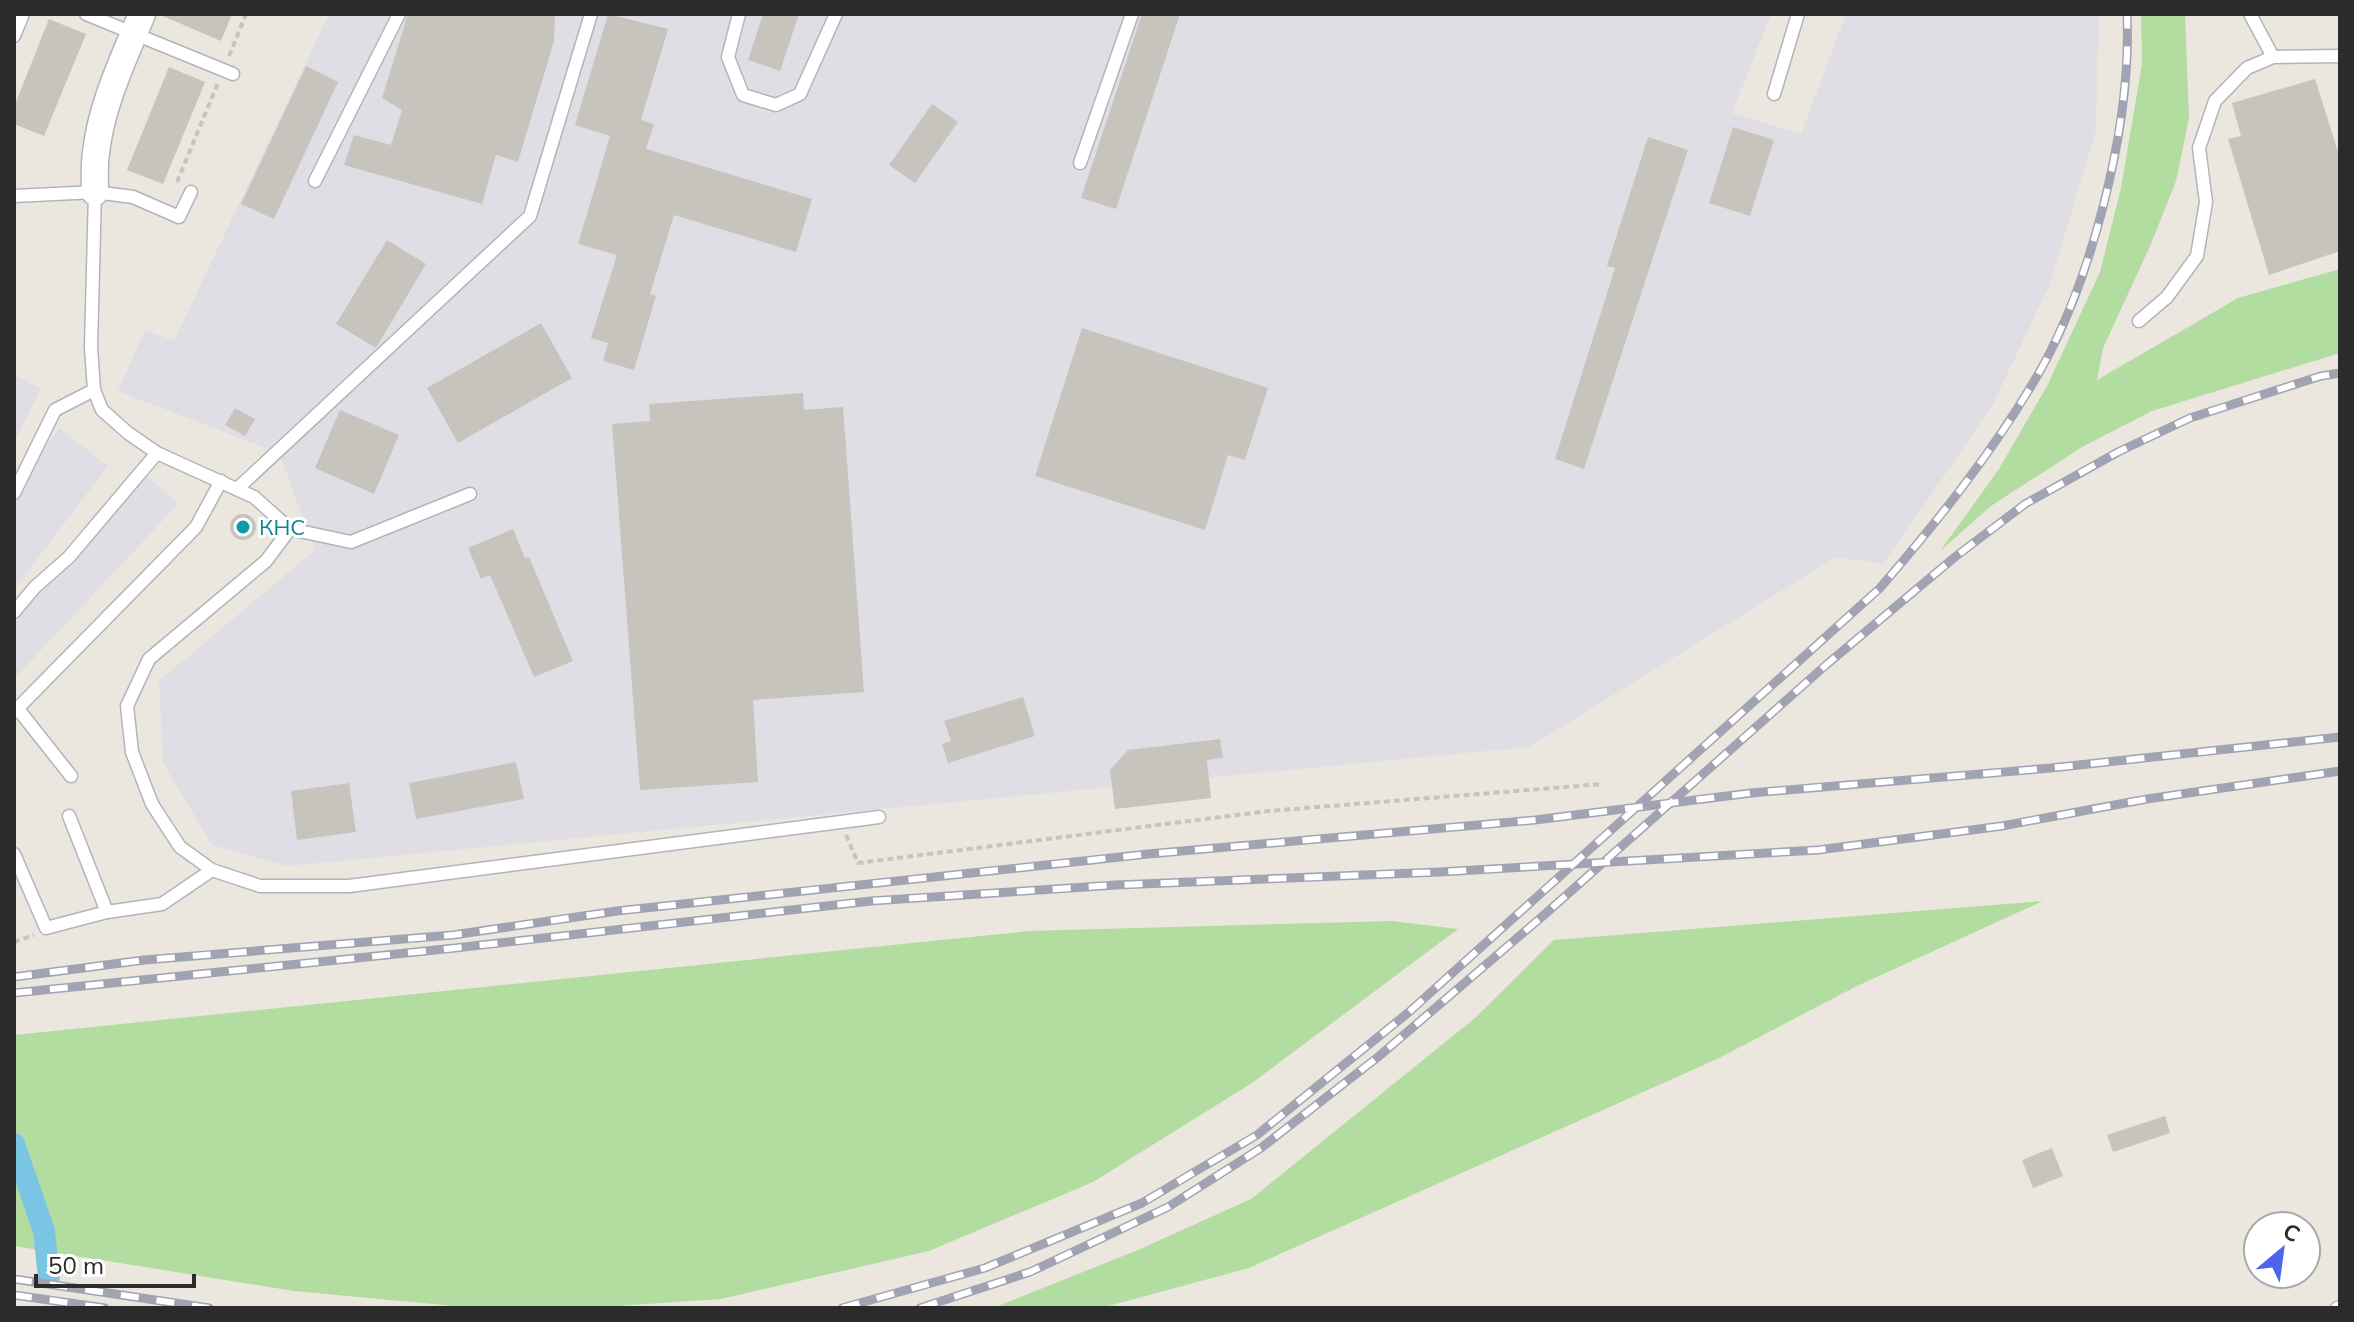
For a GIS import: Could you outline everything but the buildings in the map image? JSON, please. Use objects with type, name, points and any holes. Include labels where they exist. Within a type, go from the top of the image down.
[{"type":"street","points":[[95,192],[96,153],[102,121],[138,24]]},
{"type":"lane","points":[[14,36],[23,14]]},
{"type":"lane","points":[[86,14],[138,24],[228,72]]},
{"type":"lane","points":[[315,181],[399,14]]},
{"type":"lane","points":[[237,489],[530,216],[591,14]]},
{"type":"lane","points":[[739,14],[728,57],[743,95],[776,105],[800,94],[836,14]]},
{"type":"lane","points":[[1080,163],[1132,14]]},
{"type":"lane","points":[[1774,94],[1798,14]]},
{"type":"lane","points":[[2250,14],[2273,57]]},
{"type":"lane","points":[[2139,321],[2167,297],[2197,256],[2206,202],[2199,148],[2215,101],[2247,68],[2273,57],[2340,56]]},
{"type":"lane","points":[[14,196],[95,192],[133,197],[179,217],[191,192]]},
{"type":"lane","points":[[95,192],[91,289],[94,390],[102,410],[128,433],[157,453],[254,497],[290,529],[351,542],[470,494]]},
{"type":"lane","points":[[14,493],[55,410],[94,390]]},
{"type":"lane","points":[[14,612],[35,587],[69,557],[157,453]]},
{"type":"lane","points":[[71,776],[16,710],[196,527],[221,481]]},
{"type":"lane","points":[[290,529],[266,561],[149,659],[127,706],[132,752],[152,804],[180,847],[212,870],[260,886],[349,886],[879,817]]},
{"type":"lane","points":[[69,816],[107,912]]},
{"type":"lane","points":[[14,854],[46,928],[107,912],[162,904],[212,870]]},
{"type":"path","points":[[165,211],[228,72],[246,14]]},
{"type":"path","points":[[841,822],[858,863],[1268,811],[1603,784]]},
{"type":"shaded area","points":[[329,14],[1771,14],[1732,113],[1801,134],[1846,14],[2099,14],[2096,130],[2050,284],[1991,408],[1883,564],[1836,557],[1529,747],[287,866],[212,845],[163,763],[159,681],[315,550],[279,453],[118,391],[145,330],[174,341]]},
{"type":"shaded area","points":[[14,375],[41,388],[14,443]]},
{"type":"shaded area","points":[[59,428],[108,466],[14,589],[14,488]]},
{"type":"shaded area","points":[[145,474],[178,504],[14,679],[14,615]]},
{"type":"green space","points":[[2141,14],[2185,14],[2189,118],[2176,181],[2103,348],[2097,380],[2238,298],[2340,269],[2340,353],[2152,411],[2082,447],[1991,506],[1940,551],[1999,469],[2047,386],[2100,272],[2121,188],[2142,64]]},
{"type":"green space","points":[[2043,901],[1855,987],[1717,1059],[1249,1268],[1101,1308],[993,1308],[1138,1250],[1251,1199],[1475,1018],[1554,940]]},
{"type":"green space","points":[[1392,921],[1458,929],[1252,1083],[1093,1182],[929,1251],[721,1299],[588,1308],[475,1308],[294,1291],[14,1246],[14,1035],[1029,931]]},
{"type":"waterway","points":[[14,1144],[44,1231],[49,1277]]},
{"type":"railway","points":[[842,1308],[985,1268],[1142,1203],[1257,1135],[1409,1012],[1880,588],[1941,514],[1998,437],[2033,383],[2073,301],[2090,254],[2115,155],[2123,105],[2127,14]]},
{"type":"railway","points":[[920,1308],[1030,1272],[1168,1207],[1261,1148],[1378,1057],[1544,915],[1826,665],[1955,557],[2025,504],[2118,452],[2190,418],[2321,376],[2340,373]]},
{"type":"railway","points":[[14,977],[144,960],[453,935],[617,911],[1148,854],[1535,820],[1751,793],[2051,768],[2340,737]]},
{"type":"railway","points":[[14,993],[871,901],[1116,885],[1440,872],[1818,850],[2002,826],[2147,799],[2340,771]]},
{"type":"railway","points":[[14,1279],[209,1308]]},
{"type":"railway","points":[[14,1295],[105,1308]]},
{"type":"place","name":"КНС","points":[[243,527]]}]
